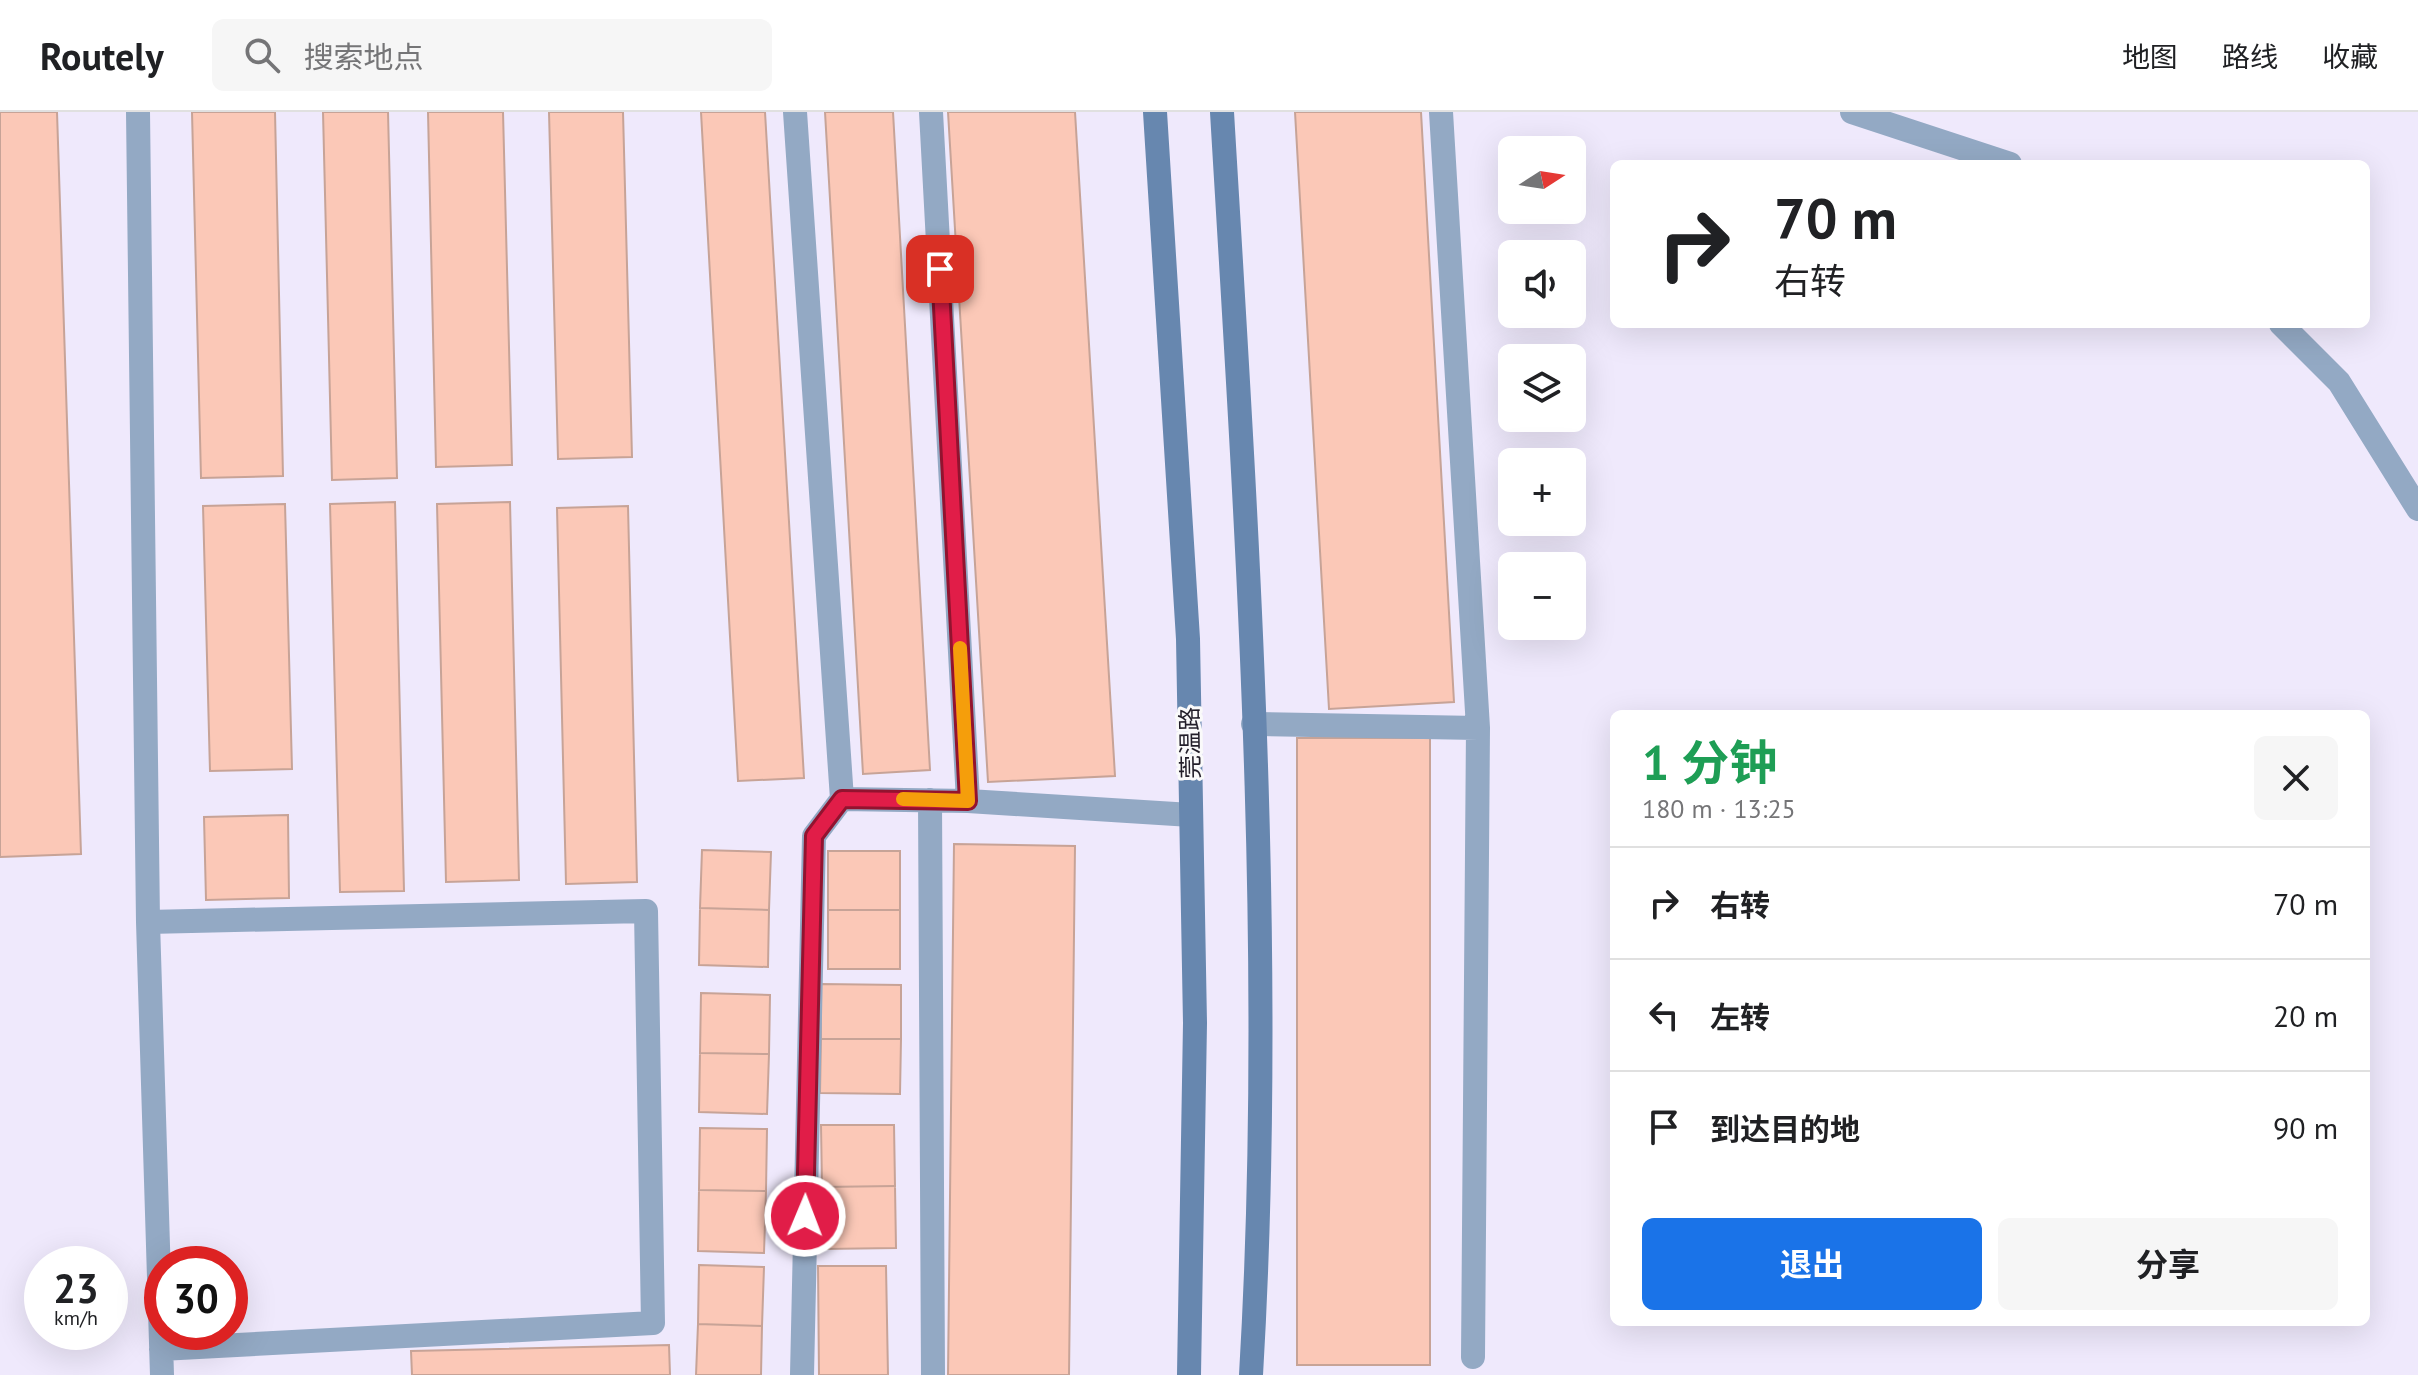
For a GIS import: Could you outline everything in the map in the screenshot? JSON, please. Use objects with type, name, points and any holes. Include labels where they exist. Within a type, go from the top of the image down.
[{"type":"main road","name":"莞温路","points":[[1155,112],[1188,639],[1195,1023],[1189,1375]]},
{"type":"main road","points":[[1222,112],[1253,724],[1261,1018],[1251,1375]]},
{"type":"street","points":[[138,112],[148,922],[158,1246]]},
{"type":"street","points":[[795,112],[842,799],[814,836],[802,1375]]},
{"type":"street","points":[[931,112],[968,801]]},
{"type":"street","points":[[1441,112],[1478,728],[1473,1357]]},
{"type":"street","points":[[1852,112],[1998,160]]},
{"type":"street","points":[[2285,328],[2339,382],[2418,509]]},
{"type":"street","points":[[1253,724],[1478,728]]},
{"type":"street","points":[[842,799],[968,801],[1191,815]]},
{"type":"street","points":[[930,800],[933,1375]]},
{"type":"street","points":[[148,922],[646,911],[653,1323],[248,1344]]},
{"type":"street","points":[[161,1350],[162,1375]]},
{"type":"building","points":[[0,112],[57,112],[81,854],[0,857]]},
{"type":"building","points":[[192,112],[275,112],[283,476],[201,478]]},
{"type":"building","points":[[323,112],[388,112],[397,478],[332,480]]},
{"type":"building","points":[[428,112],[503,112],[512,465],[436,467]]},
{"type":"building","points":[[549,112],[623,112],[632,457],[558,459]]},
{"type":"building","points":[[701,112],[765,112],[804,778],[738,781]]},
{"type":"building","points":[[825,112],[893,112],[930,770],[863,774]]},
{"type":"building","points":[[948,112],[1075,112],[1115,776],[988,782]]},
{"type":"building","points":[[1295,112],[1421,112],[1454,702],[1329,709]]},
{"type":"building","points":[[395,502],[404,891],[340,892],[330,504]]},
{"type":"building","points":[[510,502],[519,880],[446,882],[437,504]]},
{"type":"building","points":[[285,504],[292,769],[210,771],[203,506]]},
{"type":"building","points":[[628,506],[637,882],[566,884],[557,508]]},
{"type":"building","points":[[1297,738],[1430,738],[1430,1365],[1297,1365]]},
{"type":"building","points":[[288,815],[289,898],[206,900],[204,817]]},
{"type":"building","points":[[954,844],[1075,846],[1069,1375],[948,1375]]},
{"type":"building","points":[[702,850],[771,852],[769,910],[700,908]]},
{"type":"building","points":[[828,851],[900,851],[900,910],[828,910]]},
{"type":"building","points":[[700,908],[769,910],[768,967],[699,965]]},
{"type":"building","points":[[828,910],[900,910],[900,969],[828,969]]},
{"type":"building","points":[[821,984],[901,985],[901,1039],[821,1039]]},
{"type":"building","points":[[701,993],[770,995],[769,1054],[700,1053]]},
{"type":"building","points":[[821,1039],[901,1039],[900,1094],[820,1093]]},
{"type":"building","points":[[700,1053],[769,1054],[767,1114],[699,1112]]},
{"type":"building","points":[[821,1125],[894,1125],[895,1186],[822,1187]]},
{"type":"building","points":[[700,1128],[767,1129],[766,1191],[699,1190]]},
{"type":"building","points":[[895,1186],[896,1248],[823,1249],[822,1187]]},
{"type":"building","points":[[699,1190],[766,1191],[764,1253],[698,1251]]},
{"type":"building","points":[[699,1265],[764,1267],[762,1326],[698,1324]]},
{"type":"building","points":[[818,1266],[886,1266],[888,1375],[819,1375]]},
{"type":"building","points":[[698,1324],[762,1326],[761,1375],[696,1375]]},
{"type":"building","points":[[669,1345],[670,1375],[412,1375],[411,1351]]},
{"type":"slow traffic","points":[[903,799],[968,801],[960,648]]},
{"type":"route","points":[[805,1216],[814,836],[842,799],[968,801],[940,269]]}]
